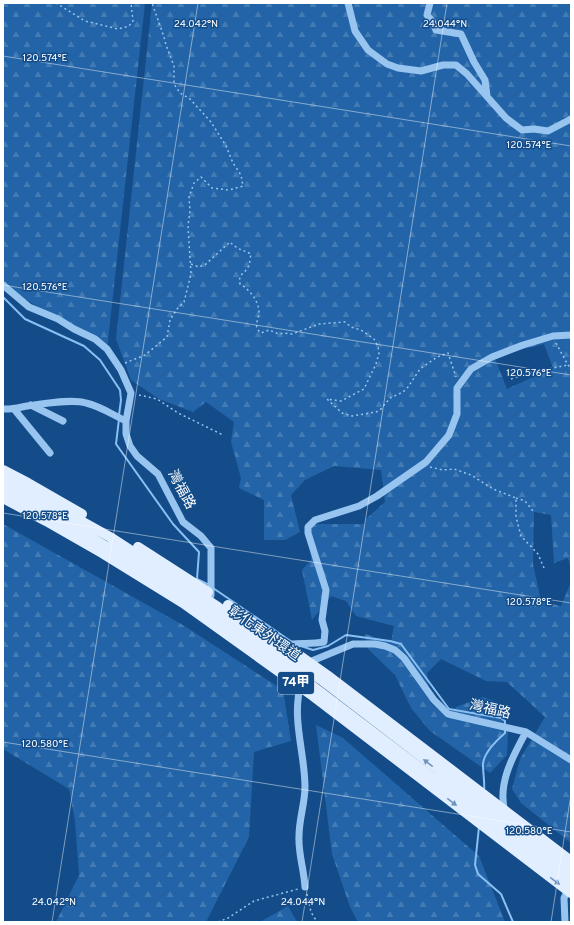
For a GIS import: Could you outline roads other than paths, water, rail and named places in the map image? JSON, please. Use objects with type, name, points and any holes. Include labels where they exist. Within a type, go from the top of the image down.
[{"type":"main road","name":"74甲","points":[[3,470],[113,531],[196,583],[327,675],[571,861]]},
{"type":"main road","name":"彰化東外環道","points":[[3,479],[110,537],[218,607],[323,681],[571,871]]},
{"type":"main road","name":"彰化東外環道","points":[[3,489],[121,555],[290,669],[571,883]]},
{"type":"main road","name":"74甲","points":[[3,498],[102,553],[189,608],[313,696],[571,893]]},
{"type":"street","points":[[348,3],[355,31],[368,50],[387,64],[398,68],[421,71],[444,65],[456,65],[467,74],[506,118],[522,130],[534,129],[548,131],[571,119]]},
{"type":"street","points":[[430,3],[427,15],[432,21],[436,30],[461,34],[474,62],[485,80],[487,97]]},
{"type":"street","name":"灣福路","points":[[3,284],[29,307],[58,319],[95,339],[107,349],[121,370],[131,393],[126,421],[126,434],[130,446],[137,456],[158,474],[183,522],[201,536],[211,548],[212,559],[210,578],[213,605],[224,616],[284,659],[308,663],[352,644],[375,644],[395,650],[404,658],[434,700],[448,714],[526,732],[513,757],[504,784],[505,811],[513,825],[571,871]]},
{"type":"street","points":[[286,651],[291,644],[314,644],[324,642],[325,631],[322,620],[326,590],[308,533],[308,527],[315,520],[359,506],[377,496],[426,462],[449,434],[457,414],[457,388],[471,369],[481,363],[523,345],[553,336],[571,335]]},
{"type":"street","points":[[3,409],[14,409],[31,405],[86,402],[126,421]]},
{"type":"street","points":[[31,405],[63,421]]},
{"type":"street","points":[[14,409],[50,453]]},
{"type":"street","name":"灣福路","points":[[210,578],[214,598],[218,603],[286,651],[308,663]]},
{"type":"street","points":[[305,887],[304,872],[299,853],[298,835],[305,788],[298,724],[298,701],[308,663]]},
{"type":"street","points":[[526,732],[571,760]]},
{"type":"street","points":[[565,922],[564,898],[571,883]]},
{"type":"waterway","points":[[3,297],[25,319],[84,346],[100,360],[120,390],[121,400],[119,415]]},
{"type":"waterway","points":[[119,419],[116,444],[173,524],[199,552],[197,579],[209,585]]},
{"type":"waterway","points":[[213,588],[292,642]]},
{"type":"waterway","points":[[301,646],[313,650],[328,646],[346,635],[401,644],[449,709],[501,718],[505,721],[505,725]]},
{"type":"waterway","points":[[484,791],[483,765],[485,756],[498,739],[505,733],[505,729]]},
{"type":"waterway","points":[[479,827],[475,865],[478,874],[501,894],[513,922]]}]
